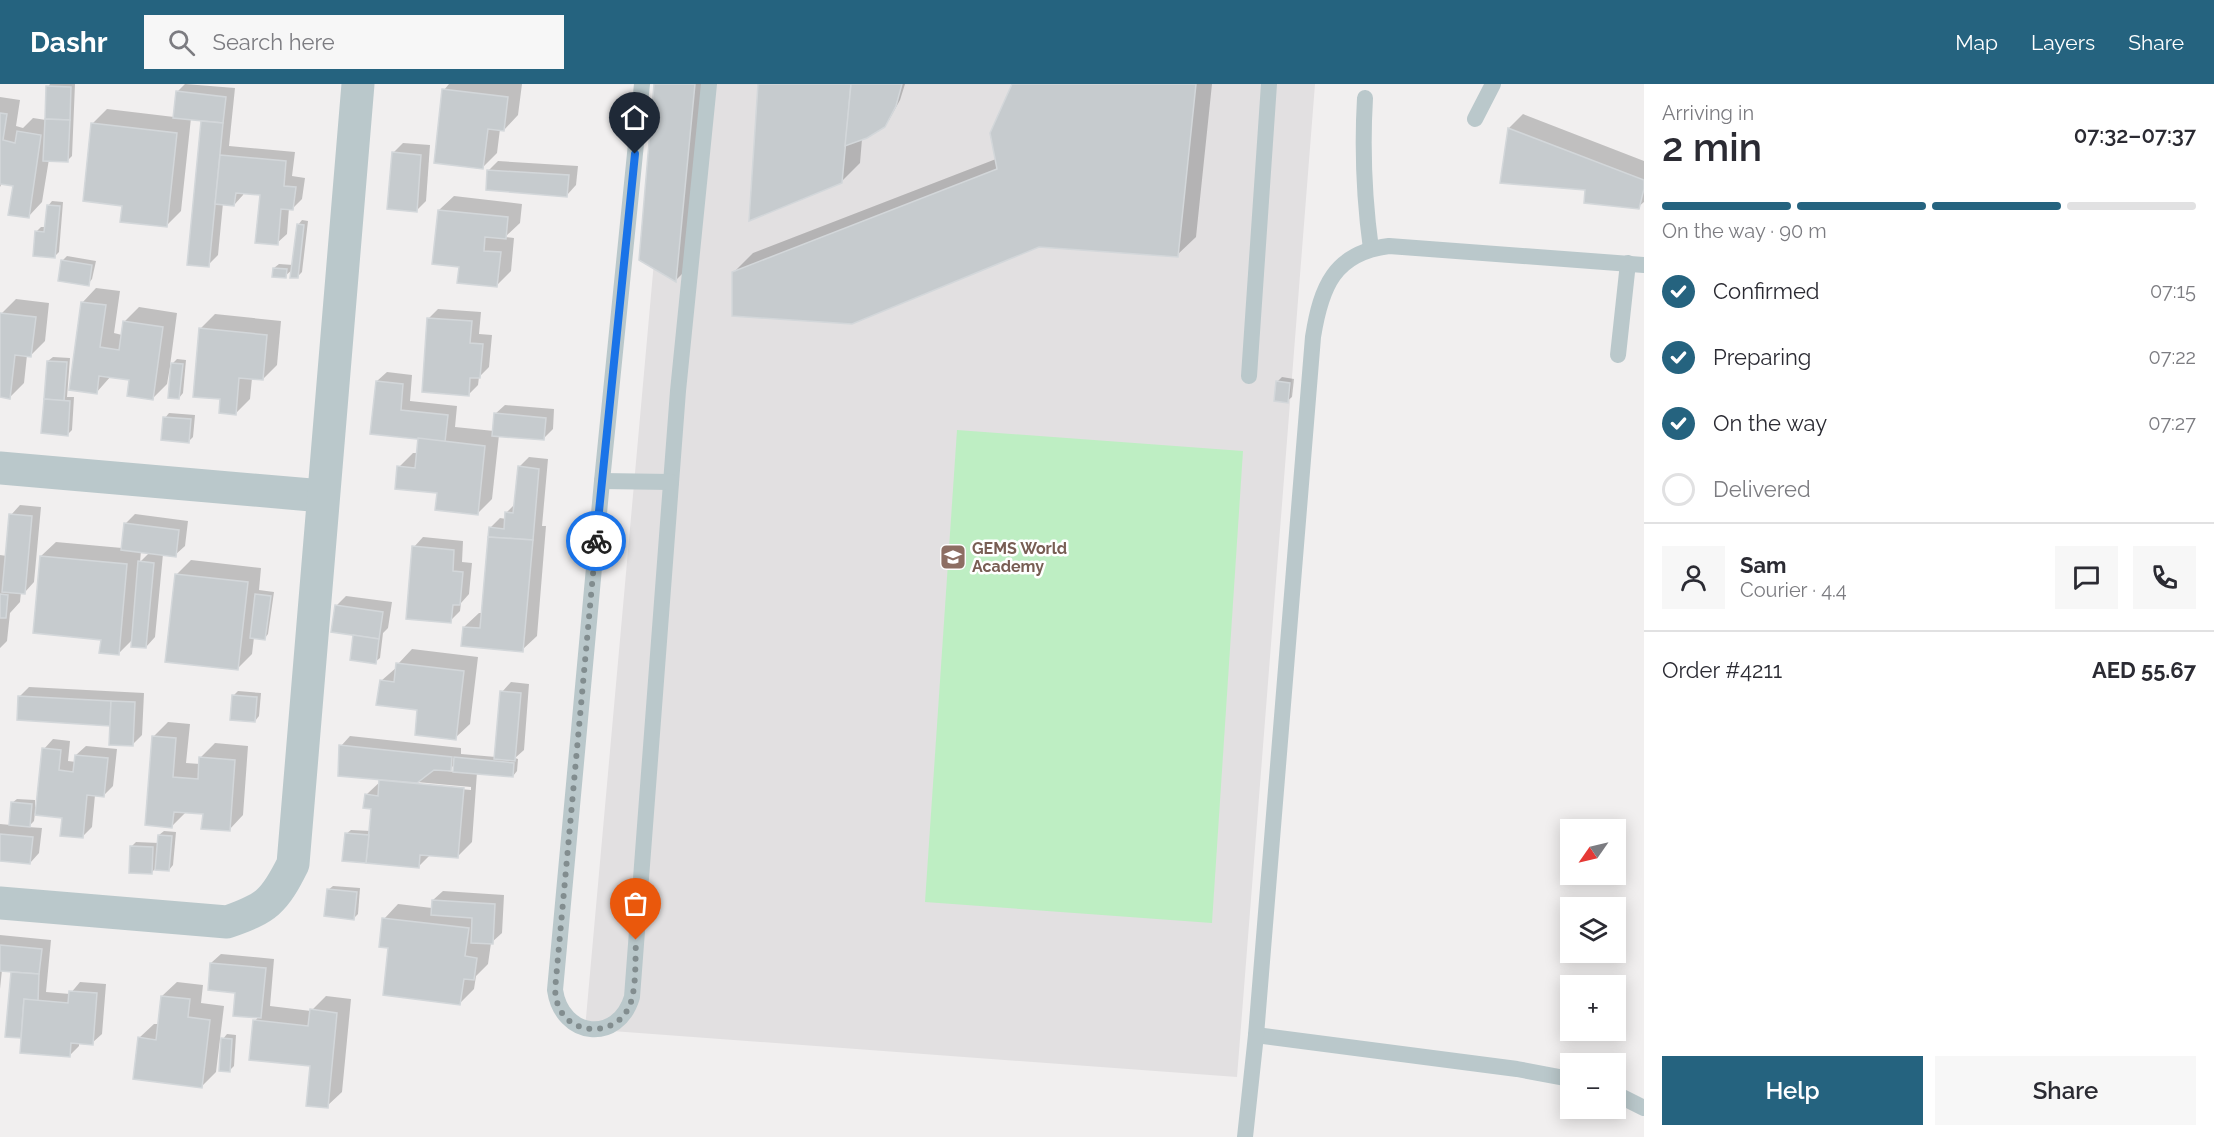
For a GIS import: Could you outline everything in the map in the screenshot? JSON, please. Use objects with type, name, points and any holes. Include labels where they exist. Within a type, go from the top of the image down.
[{"type":"street","points":[[0,903],[227,922],[256,911],[279,891],[293,864],[358,84]]},
{"type":"street","points":[[0,468],[323,496]]},
{"type":"lane","points":[[642,84],[602,481],[555,990],[557,1002],[570,1021],[580,1027],[591,1029],[603,1029],[622,1018],[629,1008],[632,997],[670,482],[710,84]]},
{"type":"lane","points":[[1249,376],[1269,84]]},
{"type":"lane","points":[[1475,119],[1493,84]]},
{"type":"lane","points":[[1365,98],[1362,135],[1363,173],[1371,249]]},
{"type":"lane","points":[[1245,1137],[1256,1035],[1313,337],[1318,306],[1332,276],[1349,259],[1371,249],[1398,246],[1636,264],[1618,356]]},
{"type":"lane","points":[[602,481],[670,482]]},
{"type":"lane","points":[[1256,1035],[1516,1069],[1560,1077]]},
{"type":"lane","points":[[1626,1099],[1644,1108]]},
{"type":"shaded area","name":"GEMS World Academy","points":[[670,84],[1315,84],[1237,1077],[585,1029]]},
{"type":"green space","points":[[957,430],[1243,451],[1212,923],[925,902]]},
{"type":"building","points":[[654,84],[695,84],[676,282],[639,260]]},
{"type":"building","points":[[758,84],[851,84],[842,183],[749,221]]},
{"type":"building","points":[[851,84],[902,84],[896,106],[885,127],[867,138],[845,146]]},
{"type":"building","points":[[1012,84],[1196,84],[1178,257],[1039,247],[852,324],[732,316],[732,272],[997,169],[990,133]]},
{"type":"building","points":[[46,86],[71,87],[70,120],[45,119]]},
{"type":"building","points":[[442,89],[508,97],[504,131],[488,129],[483,169],[434,163]]},
{"type":"building","points":[[176,91],[226,97],[223,123],[173,118]]},
{"type":"building","points":[[0,113],[7,114],[3,140],[15,143],[17,131],[41,135],[29,218],[8,215],[13,186],[0,184]]},
{"type":"building","points":[[45,119],[70,120],[68,162],[43,161]]},
{"type":"building","points":[[201,121],[223,123],[209,267],[187,265]]},
{"type":"building","points":[[91,123],[177,133],[167,227],[120,222],[122,206],[83,201]]},
{"type":"building","points":[[1508,128],[1644,180],[1639,209],[1584,203],[1585,190],[1500,183]]},
{"type":"building","points":[[392,152],[421,155],[417,212],[387,209]]},
{"type":"building","points":[[220,155],[286,161],[284,186],[296,187],[293,210],[281,209],[278,245],[255,243],[260,195],[236,193],[234,206],[215,204]]},
{"type":"building","points":[[487,170],[569,175],[567,197],[486,190]]},
{"type":"building","points":[[47,205],[60,206],[55,258],[33,256],[35,231],[44,232]]},
{"type":"building","points":[[438,210],[508,217],[506,239],[485,237],[484,251],[501,252],[497,287],[457,283],[459,267],[432,264]]},
{"type":"building","points":[[297,224],[304,225],[298,278],[290,278]]},
{"type":"building","points":[[61,260],[92,265],[89,286],[58,281]]},
{"type":"building","points":[[273,268],[287,269],[286,278],[272,277]]},
{"type":"building","points":[[81,302],[106,305],[100,347],[119,350],[123,321],[163,327],[153,400],[127,396],[129,380],[99,376],[97,394],[69,390]]},
{"type":"building","points":[[0,313],[36,317],[31,357],[15,355],[10,399],[0,397]]},
{"type":"building","points":[[427,318],[472,321],[470,343],[483,344],[480,378],[470,378],[469,396],[422,392]]},
{"type":"building","points":[[199,328],[267,335],[263,380],[239,378],[236,415],[219,413],[220,399],[193,397]]},
{"type":"building","points":[[47,361],[67,362],[64,401],[44,399]]},
{"type":"building","points":[[171,363],[183,364],[179,399],[168,398]]},
{"type":"building","points":[[376,381],[403,384],[401,410],[448,415],[445,442],[370,434]]},
{"type":"building","points":[[1276,381],[1290,383],[1288,403],[1274,401]]},
{"type":"building","points":[[44,399],[70,401],[68,436],[41,433]]},
{"type":"building","points":[[494,413],[546,418],[544,440],[492,436]]},
{"type":"building","points":[[163,417],[191,419],[189,443],[161,440]]},
{"type":"building","points":[[418,438],[485,446],[478,515],[435,510],[437,493],[395,489],[397,466],[415,468]]},
{"type":"building","points":[[518,466],[539,469],[533,540],[488,537],[489,527],[504,529],[505,512],[513,513]]},
{"type":"building","points":[[9,514],[32,516],[25,594],[2,592]]},
{"type":"building","points":[[124,523],[179,530],[176,557],[121,550]]},
{"type":"building","points":[[488,537],[533,540],[523,652],[461,646],[463,627],[480,628]]},
{"type":"building","points":[[412,546],[454,550],[453,571],[463,572],[460,605],[453,605],[451,623],[406,619]]},
{"type":"building","points":[[40,556],[127,564],[119,655],[99,653],[101,640],[33,633]]},
{"type":"building","points":[[138,561],[154,563],[146,648],[131,647]]},
{"type":"building","points":[[175,574],[248,582],[238,670],[165,662]]},
{"type":"building","points":[[0,594],[8,595],[6,618],[0,618]]},
{"type":"building","points":[[255,594],[271,596],[265,640],[250,638]]},
{"type":"building","points":[[335,605],[383,612],[379,639],[331,632]]},
{"type":"building","points":[[353,635],[379,639],[376,664],[350,660]]},
{"type":"building","points":[[396,663],[464,671],[456,740],[415,735],[417,710],[376,705],[380,680],[394,682]]},
{"type":"building","points":[[500,691],[521,693],[515,761],[494,759]]},
{"type":"building","points":[[232,695],[257,697],[255,722],[230,720]]},
{"type":"building","points":[[18,696],[111,701],[110,726],[17,720]]},
{"type":"building","points":[[111,701],[135,702],[133,746],[109,745]]},
{"type":"building","points":[[152,736],[176,738],[173,777],[198,779],[199,757],[235,760],[230,831],[201,829],[203,814],[174,812],[172,828],[145,825]]},
{"type":"building","points":[[339,745],[452,757],[451,771],[434,770],[417,783],[338,776]]},
{"type":"building","points":[[42,748],[61,750],[59,770],[73,772],[75,755],[108,758],[104,797],[87,795],[83,838],[60,836],[62,818],[35,815]]},
{"type":"building","points":[[454,757],[514,763],[513,777],[453,772]]},
{"type":"building","points":[[379,780],[464,788],[458,858],[420,855],[419,868],[366,863],[371,809],[363,808],[365,794],[378,796]]},
{"type":"building","points":[[11,802],[32,804],[30,827],[9,825]]},
{"type":"building","points":[[345,833],[369,835],[366,863],[342,861]]},
{"type":"building","points":[[0,834],[33,837],[30,864],[0,861]]},
{"type":"building","points":[[158,835],[172,836],[169,871],[155,870]]},
{"type":"building","points":[[130,846],[153,847],[152,874],[129,873]]},
{"type":"building","points":[[327,889],[357,892],[354,920],[324,916]]},
{"type":"building","points":[[432,900],[495,904],[493,944],[471,943],[472,918],[431,915]]},
{"type":"building","points":[[382,918],[469,928],[465,956],[477,958],[474,980],[464,979],[460,1005],[383,995],[388,948],[379,947]]},
{"type":"building","points":[[0,945],[42,949],[39,974],[0,971]]},
{"type":"building","points":[[210,963],[266,968],[261,1018],[233,1016],[235,993],[208,990]]},
{"type":"building","points":[[11,972],[39,974],[38,1001],[24,999],[21,1038],[5,1037]]},
{"type":"building","points":[[69,991],[97,993],[93,1045],[71,1043],[70,1057],[20,1053],[24,999],[68,1003]]},
{"type":"building","points":[[161,996],[190,999],[188,1017],[210,1020],[202,1088],[133,1079],[138,1037],[156,1040]]},
{"type":"building","points":[[310,1009],[337,1013],[328,1108],[306,1106],[310,1066],[249,1060],[253,1020],[308,1026]]},
{"type":"building","points":[[221,1038],[232,1039],[230,1072],[219,1071]]},
{"type":"way so far","points":[[596,541],[555,990],[557,1002],[570,1021],[580,1027],[603,1029],[622,1018],[629,1008],[632,997],[636,940]]},
{"type":"place","name":"GEMS World Academy","points":[[953,557]]},
{"type":"route","points":[[596,541],[635,154]]}]
